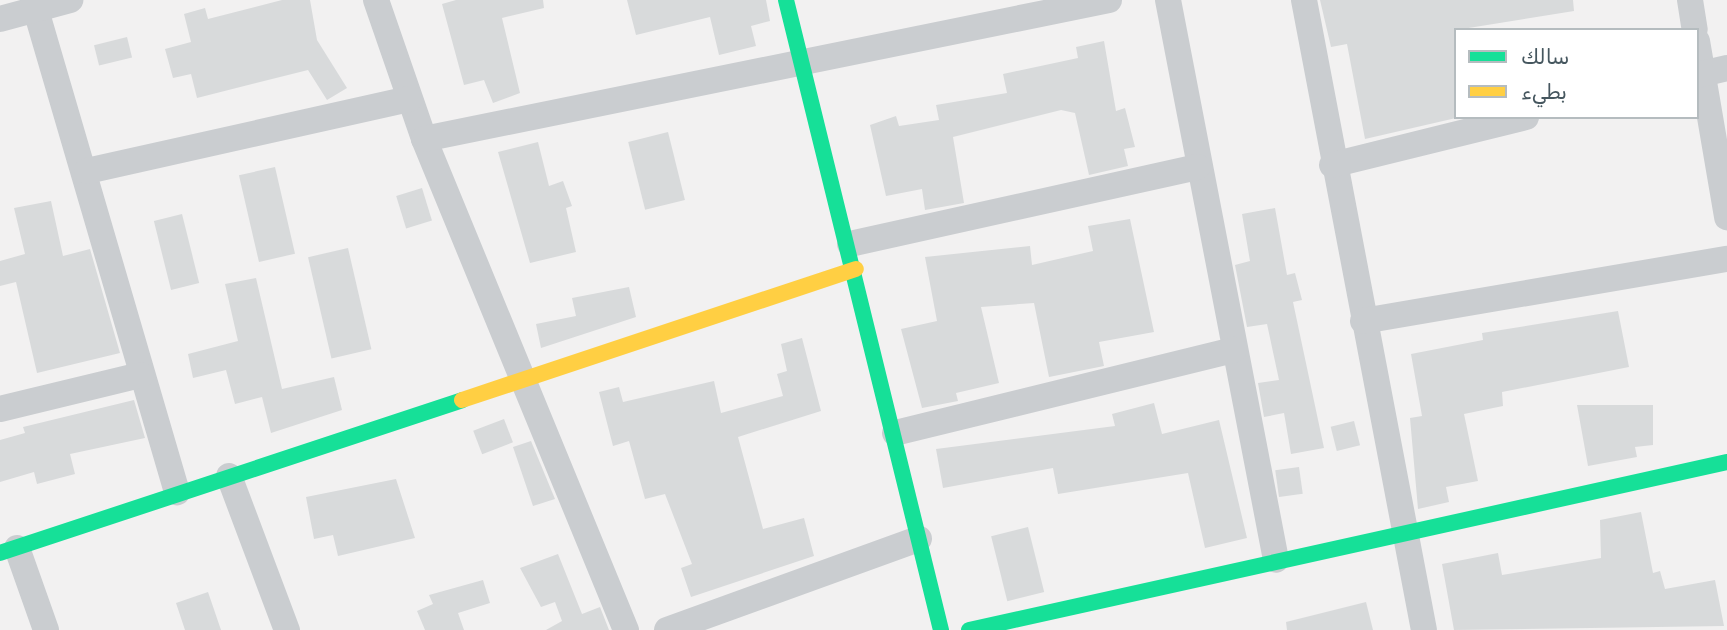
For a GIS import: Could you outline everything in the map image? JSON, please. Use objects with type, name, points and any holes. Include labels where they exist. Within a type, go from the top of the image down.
[{"type":"street","points":[[0,19],[34,5],[70,0]]},
{"type":"street","points":[[376,0],[424,139],[626,630]]},
{"type":"street","points":[[786,0],[853,257],[941,630]]},
{"type":"street","points":[[424,139],[801,60],[1109,0]]},
{"type":"street","points":[[1168,0],[1198,167],[1276,560]]},
{"type":"street","points":[[1304,0],[1402,537],[1424,630]]},
{"type":"street","points":[[1690,0],[1695,28]]},
{"type":"street","points":[[34,5],[87,171],[141,375],[177,492]]},
{"type":"street","points":[[1699,46],[1709,72],[1727,217]]},
{"type":"street","points":[[87,171],[409,99]]},
{"type":"street","points":[[1332,165],[1518,119]]},
{"type":"street","points":[[46,630],[8,550],[177,492],[523,382],[853,257],[1198,167]]},
{"type":"street","points":[[1363,321],[1727,259]]},
{"type":"street","points":[[895,433],[1234,350]]},
{"type":"street","points":[[0,409],[141,375]]},
{"type":"street","points":[[969,630],[1276,560],[1402,537],[1727,462]]},
{"type":"street","points":[[229,476],[287,630]]},
{"type":"street","points":[[667,630],[919,539]]},
{"type":"building","points":[[282,0],[310,0],[317,40],[347,88],[327,100],[308,70],[197,98],[191,74],[173,78],[165,49],[191,42],[184,14],[205,8],[208,19]]},
{"type":"building","points":[[456,0],[543,0],[544,8],[502,18],[520,93],[493,103],[484,80],[464,85],[442,4]]},
{"type":"building","points":[[627,0],[766,0],[770,21],[751,26],[756,46],[719,55],[710,17],[636,35]]},
{"type":"building","points":[[1320,0],[1573,0],[1574,11],[1454,28],[1454,118],[1365,139],[1347,44],[1331,47]]},
{"type":"building","points":[[127,37],[132,57],[99,66],[94,45]]},
{"type":"building","points":[[1104,41],[1116,111],[1125,108],[1135,147],[1124,149],[1128,166],[1089,175],[1075,113],[1061,110],[953,137],[964,203],[925,210],[922,189],[886,196],[870,125],[896,116],[899,126],[939,120],[936,105],[1007,93],[1003,74],[1078,58],[1076,47]]},
{"type":"building","points":[[668,132],[685,200],[645,210],[628,142]]},
{"type":"building","points":[[538,142],[549,186],[563,181],[572,206],[566,208],[576,252],[530,263],[498,152]]},
{"type":"building","points":[[275,167],[295,254],[259,262],[239,175]]},
{"type":"building","points":[[422,188],[432,221],[406,228],[396,196]]},
{"type":"building","points":[[51,201],[63,256],[90,249],[120,353],[37,373],[16,282],[0,286],[0,261],[25,254],[14,208]]},
{"type":"building","points":[[1275,208],[1287,275],[1295,273],[1302,300],[1293,302],[1324,448],[1291,454],[1284,413],[1264,417],[1258,383],[1279,380],[1267,324],[1247,327],[1235,265],[1250,261],[1242,214]]},
{"type":"building","points":[[182,214],[199,283],[171,290],[154,221]]},
{"type":"building","points":[[1130,219],[1154,332],[1099,342],[1104,366],[1049,377],[1034,303],[981,307],[999,383],[956,393],[958,401],[922,408],[901,329],[937,321],[925,257],[1030,246],[1032,265],[1093,251],[1088,226]]},
{"type":"building","points":[[348,248],[371,349],[331,359],[308,257]]},
{"type":"building","points":[[256,278],[282,389],[334,377],[342,410],[271,433],[262,397],[235,404],[226,370],[193,378],[188,354],[238,341],[225,284]]},
{"type":"building","points":[[629,287],[636,317],[541,348],[536,324],[576,316],[572,298]]},
{"type":"building","points":[[1618,311],[1629,367],[1502,392],[1503,406],[1464,414],[1478,481],[1446,487],[1449,502],[1418,509],[1410,418],[1422,416],[1411,354],[1483,340],[1482,333]]},
{"type":"building","points":[[802,338],[821,411],[738,437],[763,529],[804,518],[814,556],[691,597],[681,568],[692,564],[665,494],[645,499],[629,441],[613,446],[599,392],[619,387],[623,402],[714,381],[721,413],[783,396],[777,374],[787,371],[781,344]]},
{"type":"building","points":[[134,400],[145,438],[70,454],[75,474],[37,484],[34,472],[0,482],[0,440],[25,433],[23,427]]},
{"type":"building","points":[[1154,403],[1162,434],[1219,420],[1247,538],[1205,548],[1188,473],[1058,494],[1053,468],[943,488],[936,449],[1115,426],[1112,414]]},
{"type":"building","points":[[1577,405],[1653,405],[1653,445],[1635,447],[1637,457],[1588,466]]},
{"type":"building","points":[[504,419],[513,442],[482,454],[473,431]]},
{"type":"building","points":[[1354,421],[1360,445],[1337,451],[1331,427]]},
{"type":"building","points":[[531,441],[555,499],[533,506],[513,447]]},
{"type":"building","points":[[1299,467],[1303,494],[1279,497],[1275,470]]},
{"type":"building","points":[[396,479],[415,538],[338,556],[333,535],[314,539],[306,497]]},
{"type":"building","points":[[1641,512],[1653,573],[1660,571],[1665,589],[1715,580],[1724,626],[1454,630],[1442,564],[1498,553],[1502,575],[1601,558],[1600,520]]},
{"type":"building","points":[[1028,527],[1044,592],[1007,601],[991,536]]},
{"type":"building","points":[[558,554],[582,614],[600,607],[609,630],[546,630],[562,621],[555,602],[541,607],[520,568]]},
{"type":"building","points":[[483,580],[490,603],[458,613],[464,630],[425,630],[417,611],[433,604],[429,595]]},
{"type":"building","points":[[208,592],[221,630],[185,630],[176,603]]},
{"type":"building","points":[[1366,602],[1373,630],[1287,630],[1286,622]]},
{"type":"traffic: fast","points":[[786,0],[941,630]]},
{"type":"traffic: fast","points":[[0,553],[462,400]]},
{"type":"traffic: fast","points":[[969,630],[1727,462]]},
{"type":"traffic: slow","points":[[462,400],[856,269]]}]
